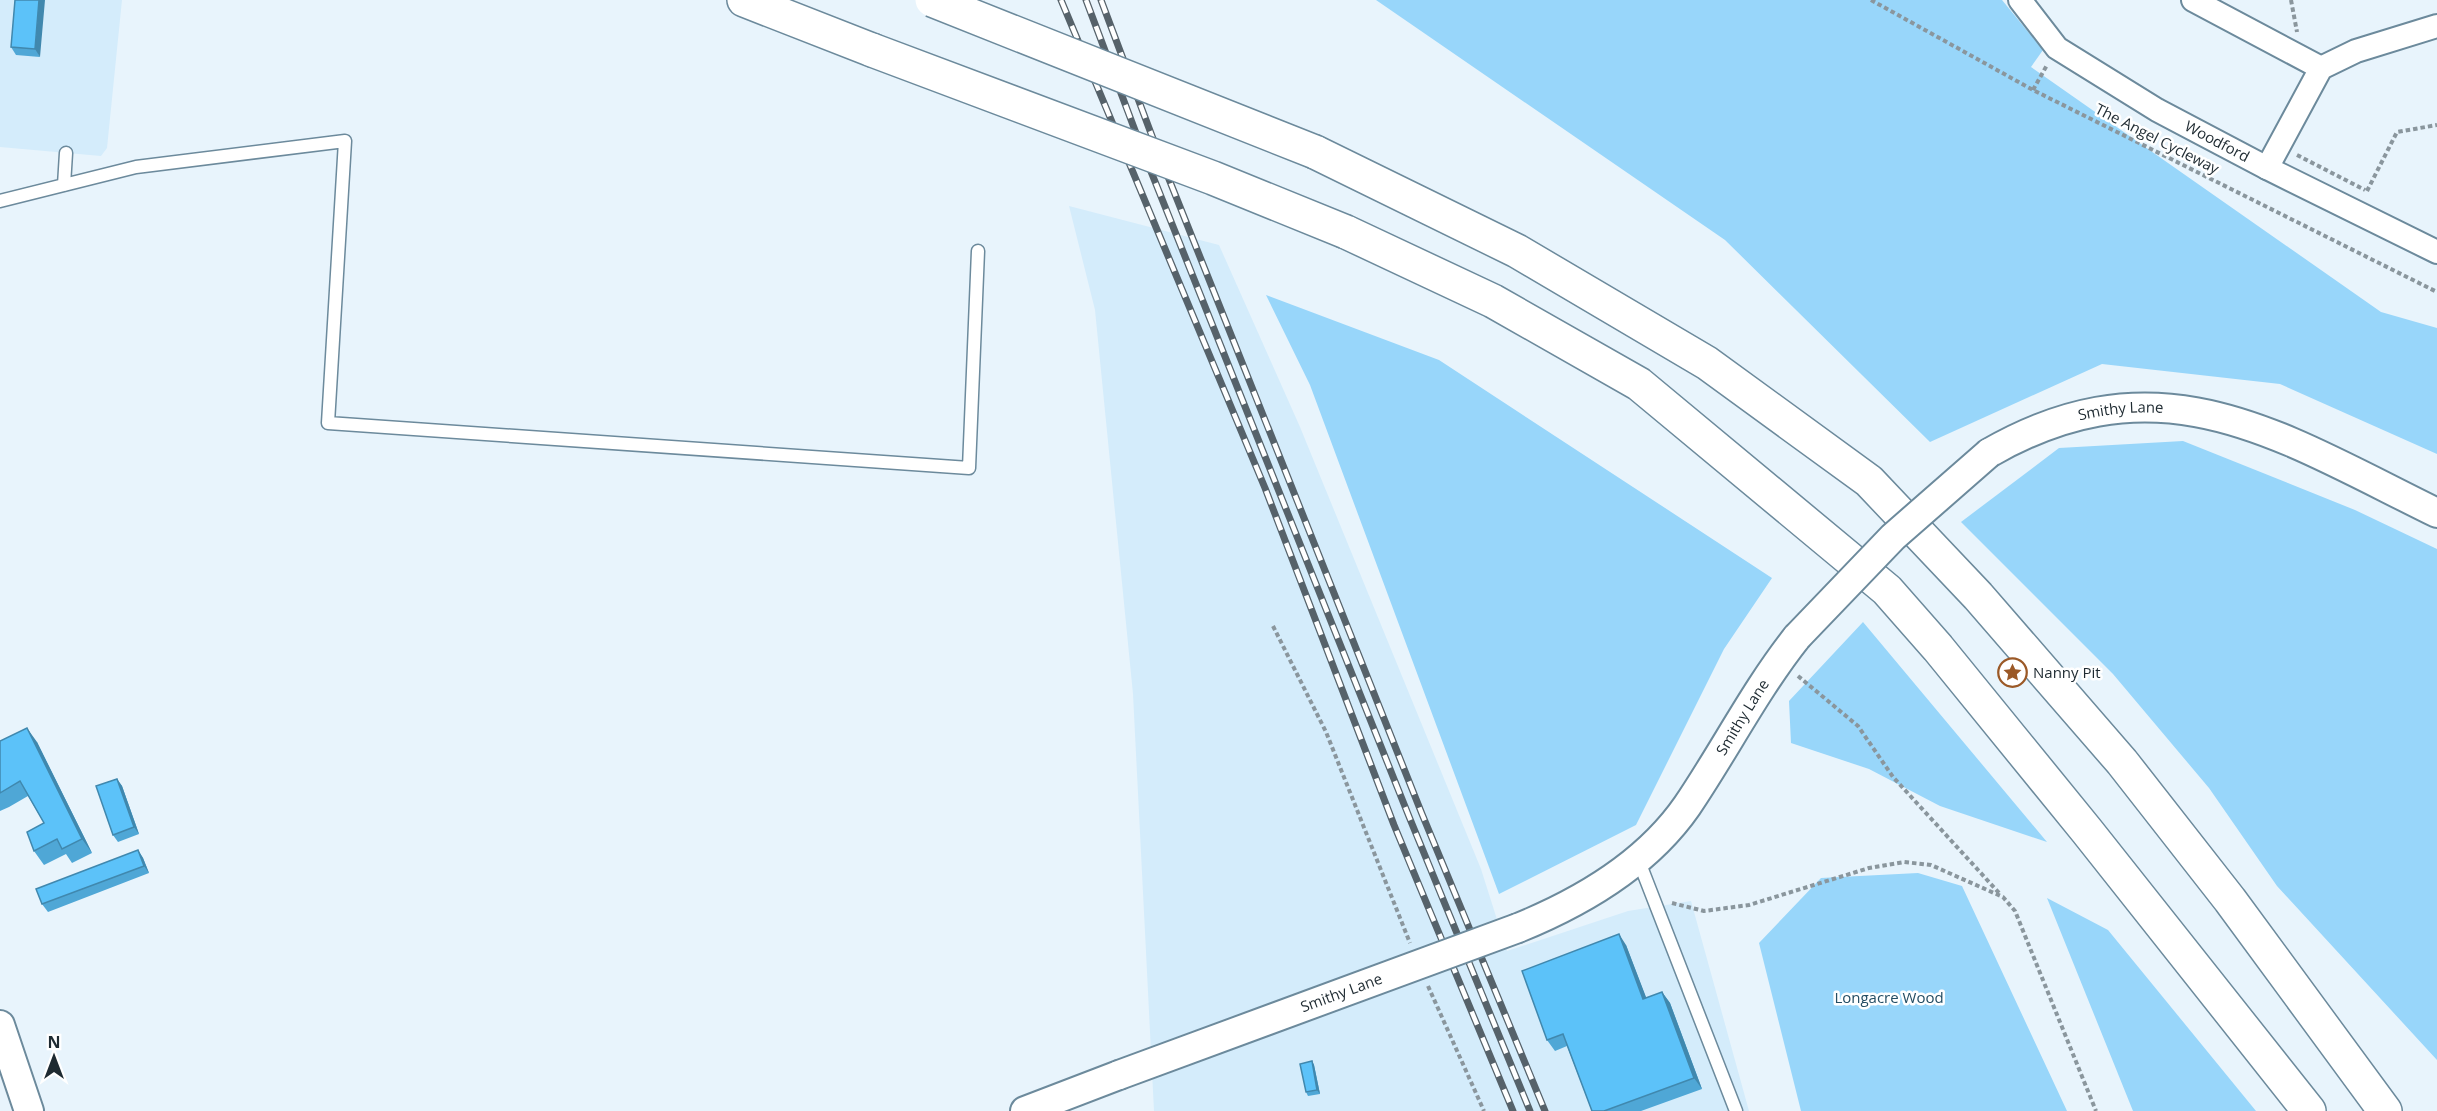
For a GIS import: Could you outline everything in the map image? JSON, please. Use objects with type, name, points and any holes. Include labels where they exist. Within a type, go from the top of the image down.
[{"type":"highway","points":[[744,0],[1213,178],[1346,232],[1493,301],[1639,384],[1887,590],[1938,648],[2080,822],[2309,1111]]},
{"type":"highway","points":[[932,0],[1315,152],[1517,251],[1707,363],[1869,481],[1978,596],[2122,762],[2230,900],[2385,1111]]},
{"type":"street","name":"Woodford","points":[[2020,0],[2057,48],[2157,110],[2267,168],[2437,252]]},
{"type":"street","points":[[2193,0],[2321,68]]},
{"type":"street","points":[[2267,168],[2321,68],[2356,51],[2437,26]]},
{"type":"street","name":"Smithy Lane","points":[[1025,1111],[1518,928],[1580,900],[1638,858],[1669,828],[1686,807],[1755,694],[1780,659],[1797,637],[1893,537],[1989,453],[2037,428],[2089,412],[2143,407],[2193,410],[2241,423],[2286,440],[2437,513]]},
{"type":"street","points":[[0,1025],[28,1111]]},
{"type":"lane","points":[[0,201],[136,167],[345,141],[328,423],[969,468],[978,251]]},
{"type":"lane","points":[[64,186],[66,153]]},
{"type":"lane","points":[[1638,858],[1736,1111]]},
{"type":"path","name":"The Angel Cycleway","points":[[1871,0],[2033,90],[2437,292]]},
{"type":"path","points":[[2033,90],[2057,48]]},
{"type":"path","points":[[2367,191],[2397,132],[2437,125]]},
{"type":"path","points":[[1273,626],[1326,732],[1413,951]]},
{"type":"path","points":[[1780,659],[1858,726],[1893,777],[2015,911],[2096,1111]]},
{"type":"path","points":[[1654,899],[1704,910],[1749,905],[1869,868],[1904,862],[1931,865],[2003,897]]},
{"type":"path","points":[[1427,984],[1484,1111]]},
{"type":"shaded area","points":[[0,0],[122,0],[107,148],[101,156],[0,147]]},
{"type":"shaded area","points":[[1069,206],[1219,245],[1300,427],[1481,869],[1507,951],[1628,911],[1691,901],[1749,1111],[1154,1111],[1133,694],[1095,310]]},
{"type":"green space","points":[[1376,0],[2002,0],[2043,50],[2031,67],[2381,312],[2437,328],[2437,454],[2280,384],[2102,364],[1930,442],[1725,240]]},
{"type":"green space","points":[[1266,295],[1439,360],[1772,578],[1724,649],[1636,825],[1499,894],[1310,385]]},
{"type":"green space","points":[[2183,441],[2355,510],[2437,549],[2437,1060],[2277,886],[2209,788],[2113,674],[1961,522],[2059,448]]},
{"type":"green space","points":[[1863,622],[2047,842],[1940,806],[1869,769],[1791,743],[1789,701]]},
{"type":"green space","name":"Longacre Wood","points":[[1918,873],[1962,886],[2067,1111],[1801,1111],[1759,943],[1821,878]]},
{"type":"green space","points":[[2047,898],[2108,930],[2256,1111],[2133,1111]]},
{"type":"building","points":[[15,0],[39,0],[35,49],[11,47]]},
{"type":"building","points":[[27,728],[82,839],[62,849],[57,839],[34,851],[27,832],[44,823],[20,781],[0,793],[0,741]]},
{"type":"building","points":[[117,779],[134,827],[113,835],[96,786]]},
{"type":"building","points":[[138,850],[144,866],[42,904],[36,889]]},
{"type":"building","points":[[1619,934],[1643,999],[1662,992],[1694,1078],[1604,1111],[1592,1111],[1563,1034],[1547,1040],[1522,971]]},
{"type":"building","points":[[1312,1061],[1317,1090],[1306,1092],[1300,1064]]},
{"type":"railway","points":[[1061,0],[1265,488],[1394,825],[1513,1111]]},
{"type":"railway","points":[[1086,0],[1142,149],[1410,819],[1530,1111]]},
{"type":"railway","points":[[1101,0],[1155,144],[1422,814],[1545,1111]]},
{"type":"place","name":"Nanny Pit","points":[[2012,673]]}]
